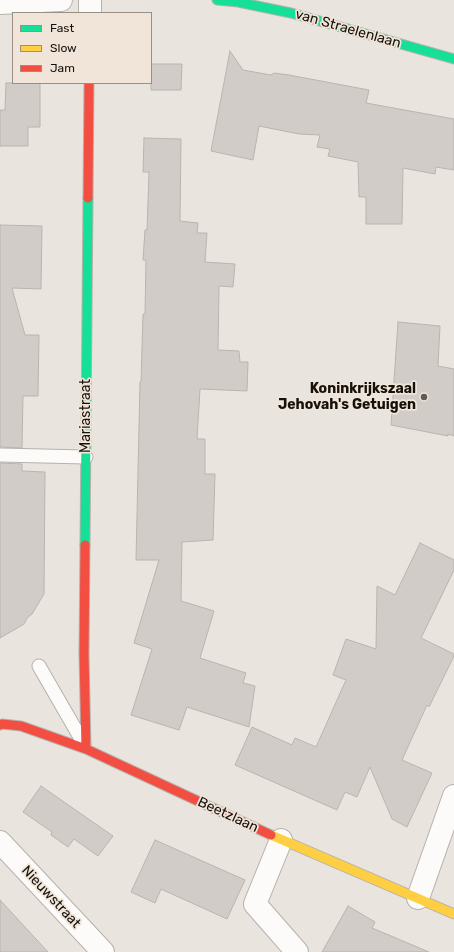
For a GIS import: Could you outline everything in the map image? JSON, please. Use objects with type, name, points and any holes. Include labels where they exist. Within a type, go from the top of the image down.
[{"type":"street","points":[[0,3],[61,0]]},
{"type":"street","points":[[90,0],[90,12]]},
{"type":"street","name":"van Straelenlaan","points":[[217,0],[238,2],[291,13],[454,59]]},
{"type":"street","name":"Mariastraat","points":[[86,749],[84,654],[89,84]]},
{"type":"street","name":"Beetzlaan","points":[[0,725],[21,726],[86,749],[281,840],[454,914]]},
{"type":"street","points":[[418,898],[454,796]]},
{"type":"street","points":[[281,840],[255,904],[297,952]]},
{"type":"street","name":"Nieuwstraat","points":[[0,842],[103,952]]},
{"type":"lane","points":[[0,455],[86,457]]},
{"type":"lane","points":[[39,666],[86,749]]},
{"type":"building","points":[[230,51],[243,70],[271,75],[274,73],[289,75],[369,90],[366,103],[454,119],[454,170],[436,167],[435,174],[403,168],[402,224],[366,224],[366,197],[359,197],[358,162],[328,156],[330,149],[317,147],[320,135],[299,134],[259,126],[253,160],[211,151]]},
{"type":"building","points":[[152,64],[182,64],[181,90],[151,90]]},
{"type":"building","points":[[6,83],[40,84],[40,127],[28,127],[28,146],[0,146],[0,110],[5,110]]},
{"type":"building","points":[[144,138],[181,139],[180,221],[198,223],[197,233],[207,233],[205,262],[235,264],[233,287],[219,286],[218,350],[239,351],[240,362],[248,362],[247,391],[200,389],[197,439],[205,439],[205,474],[215,474],[213,540],[182,542],[181,601],[214,611],[200,658],[246,673],[243,683],[255,686],[249,727],[187,707],[179,730],[131,715],[152,649],[134,643],[159,560],[136,560],[140,382],[143,314],[145,314],[146,260],[143,260],[145,230],[147,230],[149,172],[143,172]]},
{"type":"building","points":[[0,225],[42,226],[41,289],[12,288],[25,335],[39,335],[38,396],[23,396],[22,448],[0,447]]},
{"type":"building","name":"Koninkrijkszaal Jehovah's Getuigen","points":[[398,322],[440,326],[438,366],[454,369],[454,436],[391,425]]},
{"type":"building","points":[[0,463],[22,464],[22,471],[45,472],[44,594],[24,624],[0,638]]},
{"type":"building","points":[[420,543],[454,560],[454,570],[421,638],[454,654],[454,656],[429,707],[427,705],[402,760],[432,773],[407,827],[392,819],[370,767],[357,797],[345,792],[337,810],[235,765],[252,727],[292,745],[295,738],[316,747],[346,680],[333,675],[346,639],[376,649],[377,586],[395,595]]},
{"type":"building","points":[[41,786],[113,836],[98,856],[74,839],[68,847],[51,835],[52,832],[23,812]]},
{"type":"building","points":[[155,840],[245,880],[227,919],[161,889],[155,903],[131,892]]},
{"type":"building","points":[[0,900],[48,952],[0,952]]},
{"type":"building","points":[[348,906],[375,922],[372,928],[429,952],[322,952]]},
{"type":"traffic: fast","points":[[217,0],[238,2],[291,13],[454,59]]},
{"type":"traffic: fast","points":[[85,545],[88,198]]},
{"type":"traffic: slow","points":[[271,835],[454,914]]},
{"type":"traffic: jam","points":[[88,198],[89,84]]},
{"type":"traffic: jam","points":[[85,545],[84,654],[86,749]]},
{"type":"traffic: jam","points":[[0,725],[21,726],[86,749],[271,835]]},
{"type":"place","name":"Koninkrijkszaal Jehovah's Getuigen","points":[[424,397]]}]
